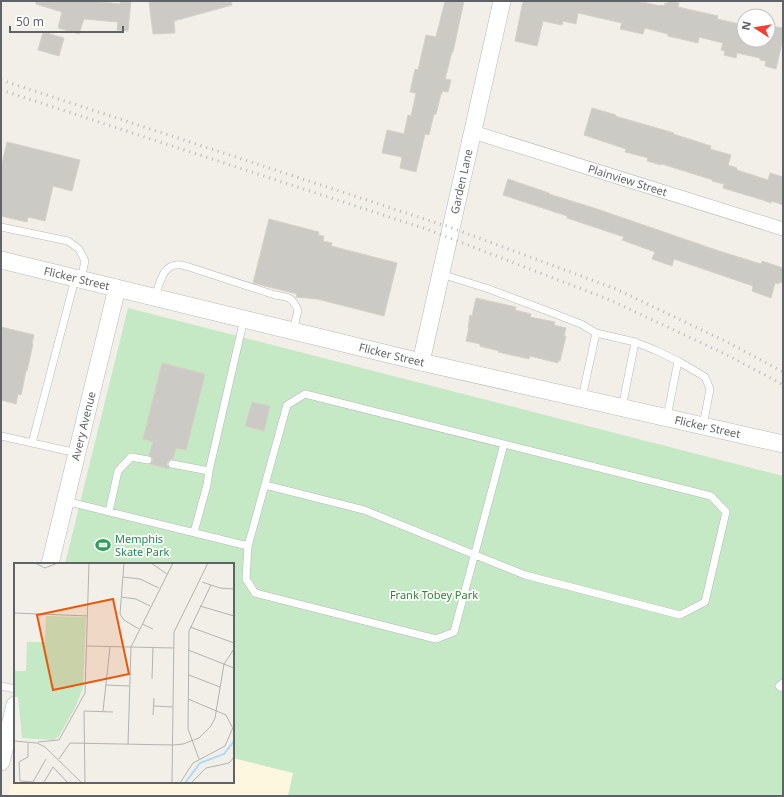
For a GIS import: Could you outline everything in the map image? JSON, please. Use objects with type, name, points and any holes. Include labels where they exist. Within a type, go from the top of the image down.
[{"type":"street","name":"Garden Lane","points":[[421,362],[502,1]]},
{"type":"street","name":"Plainview Street","points":[[473,132],[783,229]]},
{"type":"street","name":"Flicker Street","points":[[1,260],[421,362],[783,444]]},
{"type":"street","name":"Avery Avenue","points":[[50,563],[118,288]]},
{"type":"street","points":[[1,762],[14,709]]},
{"type":"lane","points":[[1,227],[68,241],[79,249],[85,261],[78,279],[32,443]]},
{"type":"lane","points":[[155,297],[162,276],[168,268],[176,265],[189,267],[275,295],[289,298],[293,301],[298,310],[293,331]]},
{"type":"lane","points":[[441,274],[486,288],[550,312],[581,324],[596,333],[635,342],[678,361],[704,377],[710,389],[703,426]]},
{"type":"lane","points":[[194,532],[208,485],[209,471],[244,319]]},
{"type":"lane","points":[[582,399],[596,333]]},
{"type":"lane","points":[[622,408],[635,342]]},
{"type":"lane","points":[[667,418],[678,361]]},
{"type":"lane","points":[[265,485],[364,510],[474,554],[525,575],[680,615],[705,602],[726,512],[711,496],[305,394],[287,405],[248,546],[246,579],[255,593],[436,639],[454,632],[474,554],[504,444]]},
{"type":"lane","points":[[1,436],[77,453]]},
{"type":"lane","points":[[109,512],[118,471],[131,457],[148,460]]},
{"type":"lane","points":[[172,464],[209,471]]},
{"type":"lane","points":[[65,501],[248,546]]},
{"type":"lane","points":[[783,682],[779,686],[783,688]]},
{"type":"lane","points":[[1,686],[14,689]]},
{"type":"shaded area","points":[[234,758],[293,773],[288,796],[8,796],[14,771],[14,783],[234,783]]},
{"type":"green space","name":"Frank Tobey Park","points":[[128,308],[783,476],[783,796],[288,796],[293,773],[234,758],[234,563],[65,563]]},
{"type":"building","points":[[36,1],[94,1],[120,4],[120,1],[131,1],[128,31],[117,30],[118,22],[84,19],[79,34],[58,28],[62,12],[36,4]]},
{"type":"building","points":[[231,1],[232,5],[174,21],[175,33],[153,34],[149,2]]},
{"type":"building","points":[[445,1],[464,1],[453,52],[445,79],[451,80],[448,92],[442,91],[429,135],[425,134],[416,172],[400,168],[402,157],[382,153],[387,130],[404,134],[408,115],[411,116],[416,93],[410,92],[415,69],[418,70],[426,35],[436,37]]},
{"type":"building","points":[[523,1],[637,1],[664,6],[665,3],[667,4],[668,1],[671,1],[679,3],[678,7],[718,16],[717,19],[736,23],[736,48],[776,48],[776,27],[783,28],[783,38],[776,69],[765,66],[766,61],[760,60],[760,58],[737,53],[736,58],[724,55],[725,51],[721,50],[723,43],[699,37],[698,43],[668,36],[668,34],[645,28],[643,34],[620,29],[622,23],[578,13],[576,24],[563,21],[562,25],[543,21],[537,46],[515,41]]},
{"type":"building","points":[[43,32],[64,38],[59,56],[38,50]]},
{"type":"building","points":[[592,108],[711,146],[710,149],[731,155],[728,165],[737,168],[737,170],[768,180],[770,173],[783,177],[783,205],[772,201],[771,203],[723,188],[724,184],[662,164],[647,161],[648,158],[625,152],[626,149],[584,135]]},
{"type":"building","points":[[7,142],[80,160],[72,191],[53,186],[45,221],[28,217],[27,222],[1,216],[1,168]]},
{"type":"building","points":[[508,179],[719,251],[761,264],[762,261],[783,268],[783,283],[775,283],[771,298],[752,291],[753,286],[674,259],[672,266],[652,259],[655,252],[622,240],[624,237],[503,195]]},
{"type":"building","points":[[269,219],[319,232],[318,235],[324,236],[323,241],[332,243],[331,246],[397,263],[384,316],[317,299],[296,297],[297,294],[253,283]]},
{"type":"building","points":[[476,298],[516,307],[515,310],[531,314],[530,317],[555,322],[554,325],[566,328],[564,336],[566,336],[560,361],[558,360],[558,363],[530,356],[529,359],[498,352],[499,351],[480,346],[480,344],[466,341],[470,315],[472,316]]},
{"type":"building","points":[[1,327],[34,335],[21,395],[18,394],[16,404],[1,400]]},
{"type":"building","points":[[162,363],[205,374],[186,450],[176,448],[173,459],[170,459],[167,463],[167,466],[170,469],[150,464],[153,460],[153,458],[149,455],[153,442],[143,439]]},
{"type":"building","points":[[252,402],[270,406],[264,431],[245,426]]},
{"type":"railway","points":[[1,80],[452,228],[616,289],[729,343],[783,372]]},
{"type":"railway","points":[[1,90],[429,230],[610,300],[723,353],[783,385]]},
{"type":"place","name":"Memphis Skate Park","points":[[103,545]]}]
